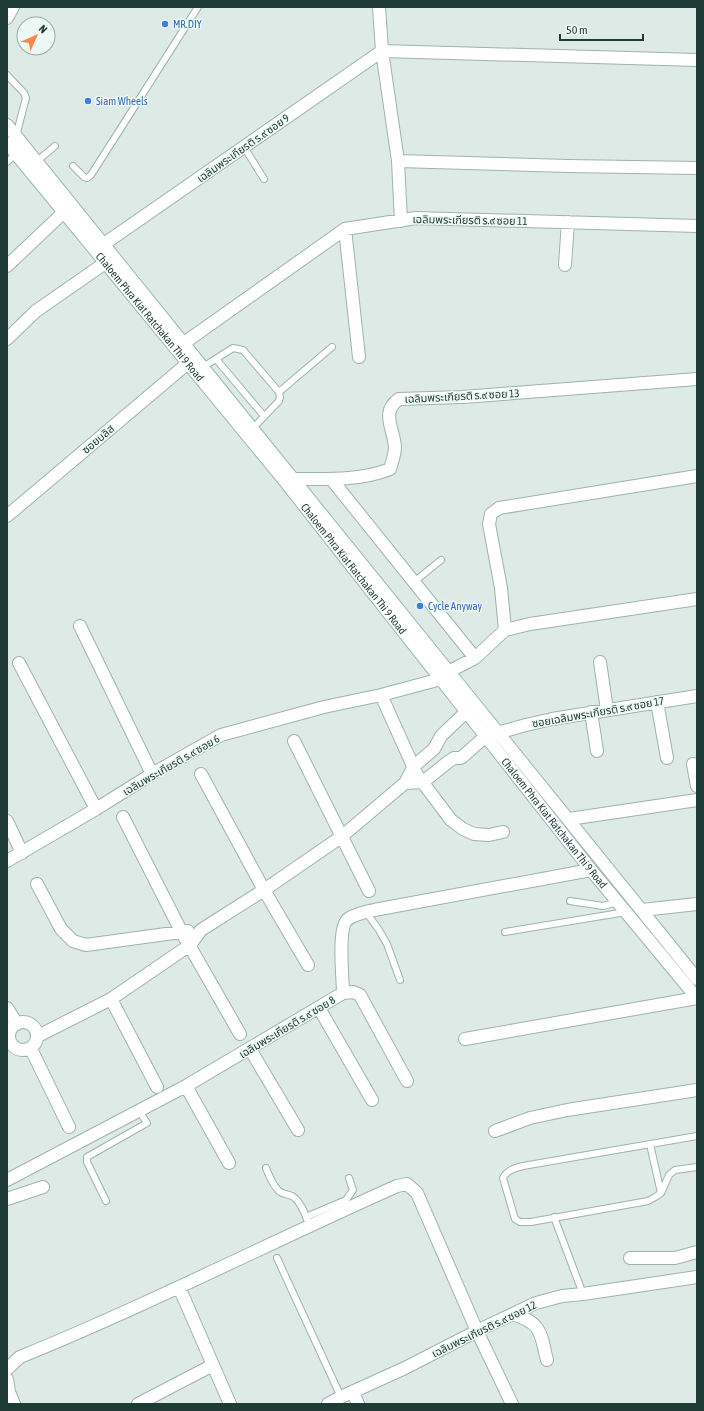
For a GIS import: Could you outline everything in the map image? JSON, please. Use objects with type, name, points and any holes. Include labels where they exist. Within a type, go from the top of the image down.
[{"type":"street","points":[[7,18],[13,7]]},
{"type":"street","points":[[379,7],[382,51],[398,161],[401,221]]},
{"type":"street","points":[[382,51],[697,60]]},
{"type":"street","name":"เฉลิมพระเกียรติ ร.๙ ซอย 9","points":[[100,247],[382,51]]},
{"type":"street","name":"Chaloem Phra Kiat Ratchakan Thi 9 Road","points":[[7,125],[16,154],[32,165],[100,247],[184,343],[196,367]]},
{"type":"street","points":[[398,161],[697,168]]},
{"type":"street","name":"Chaloem Phra Kiat Ratchakan Thi 9 Road","points":[[32,165],[64,212],[100,247],[105,262],[249,431],[445,675],[500,733],[697,979]]},
{"type":"street","points":[[7,266],[64,212]]},
{"type":"street","name":"เฉลิมพระเกียรติ ร.๙ ซอย 11","points":[[184,343],[345,229],[416,218],[697,226]]},
{"type":"street","points":[[565,265],[568,222]]},
{"type":"street","points":[[345,229],[359,357]]},
{"type":"street","points":[[7,339],[36,312],[105,262]]},
{"type":"street","name":"ซอยบลิส","points":[[7,516],[196,367]]},
{"type":"street","name":"เฉลิมพระเกียรติ ร.๙ ซอย 13","points":[[294,478],[332,480],[376,474],[390,469],[394,456],[395,445],[389,413],[393,404],[399,400],[463,397],[697,379]]},
{"type":"street","name":"Chaloem Phra Kiat Ratchakan Thi 9 Road","points":[[249,431],[294,478],[445,675],[466,712],[616,900],[697,998]]},
{"type":"street","points":[[697,476],[512,505],[500,508],[491,514],[489,524],[501,588],[505,630],[530,624],[697,599]]},
{"type":"street","points":[[332,480],[475,658]]},
{"type":"street","points":[[80,626],[152,774]]},
{"type":"street","name":"เฉลิมพระเกียรติ ร.๙ ซอย 6","points":[[7,861],[96,809],[152,774],[221,735],[324,707],[381,694],[445,675],[475,658],[505,630]]},
{"type":"street","points":[[600,662],[607,710]]},
{"type":"street","points":[[19,663],[96,809]]},
{"type":"street","points":[[381,694],[414,766],[423,782],[451,820],[463,829],[474,834],[489,835],[503,832]]},
{"type":"street","name":"ซอยเฉลิมพระเกียรติ ร.๙ ซอย 17","points":[[486,736],[532,723],[591,712],[697,696]]},
{"type":"street","points":[[657,702],[667,758]]},
{"type":"street","points":[[38,1036],[111,999],[190,945],[201,930],[264,890],[341,837],[405,783],[414,766],[434,749],[441,736],[466,712]]},
{"type":"street","points":[[591,712],[597,751]]},
{"type":"street","points":[[405,783],[423,782],[454,758],[461,758],[486,736]]},
{"type":"street","points":[[294,742],[369,891]]},
{"type":"street","points":[[693,764],[697,786]]},
{"type":"street","points":[[201,774],[264,890],[308,966]]},
{"type":"street","points":[[569,819],[697,800]]},
{"type":"street","points":[[123,817],[181,931],[240,1034]]},
{"type":"street","points":[[7,821],[22,853]]},
{"type":"street","name":"เฉลิมพระเกียรติ ร.๙ ซอย 8","points":[[7,1180],[186,1086],[344,993],[341,940],[342,928],[347,920],[366,912],[455,894],[592,870]]},
{"type":"street","points":[[37,884],[61,929],[73,941],[86,946],[181,931],[201,930]]},
{"type":"street","points":[[642,910],[697,904]]},
{"type":"street","points":[[344,993],[353,992],[360,995],[408,1081]]},
{"type":"street","points":[[465,1039],[697,998]]},
{"type":"street","points":[[111,999],[157,1087]]},
{"type":"street","points":[[7,1008],[17,1024]]},
{"type":"street","points":[[318,1008],[372,1100]]},
{"type":"street","points":[[24,1022],[30,1024],[35,1029],[38,1036],[36,1043],[31,1049],[23,1051],[16,1049],[11,1044],[8,1037],[11,1029],[17,1024],[24,1022]]},
{"type":"street","points":[[31,1049],[69,1127]]},
{"type":"street","points":[[250,1049],[298,1130]]},
{"type":"street","points":[[186,1086],[229,1163]]},
{"type":"street","points":[[495,1131],[530,1118],[567,1110],[697,1090]]},
{"type":"street","points":[[7,1369],[20,1357],[179,1288],[308,1221],[397,1186],[407,1184],[417,1193],[477,1331],[512,1404]]},
{"type":"street","points":[[7,1199],[44,1187]]},
{"type":"street","points":[[630,1258],[676,1258],[697,1252]]},
{"type":"street","name":"เฉลิมพระเกียรติ ร.๙ ซอย 12","points":[[328,1404],[405,1368],[536,1303],[562,1296],[697,1277]]},
{"type":"street","points":[[179,1288],[230,1404]]},
{"type":"street","points":[[513,1314],[536,1326],[547,1360]]},
{"type":"street","points":[[138,1404],[213,1365]]},
{"type":"street","points":[[7,1380],[9,1392],[14,1404]]},
{"type":"street","points":[[353,1392],[358,1404]]},
{"type":"lane","points":[[73,166],[84,177],[87,178],[91,175],[198,7]]},
{"type":"lane","points":[[7,75],[24,93],[26,98],[11,139]]},
{"type":"lane","points":[[32,165],[55,146]]},
{"type":"lane","points":[[244,147],[264,179]]},
{"type":"lane","points":[[279,392],[332,347]]},
{"type":"lane","points":[[196,367],[216,359],[233,348],[239,348],[243,350],[279,392],[279,401],[249,431]]},
{"type":"lane","points":[[216,359],[264,416]]},
{"type":"lane","points":[[414,582],[441,560]]},
{"type":"lane","points":[[570,901],[603,906],[614,903],[616,900]]},
{"type":"lane","points":[[366,912],[387,944],[400,980]]},
{"type":"lane","points":[[506,932],[626,912]]},
{"type":"lane","points":[[106,1201],[86,1162],[87,1158],[146,1123],[139,1111]]},
{"type":"lane","points":[[697,1136],[523,1166],[505,1173],[503,1178],[515,1219],[520,1222],[531,1222],[648,1201],[661,1193],[669,1175],[675,1170],[697,1167]]},
{"type":"lane","points":[[650,1144],[661,1193]]},
{"type":"lane","points":[[266,1168],[276,1188],[280,1192],[292,1196],[297,1200],[308,1221],[346,1200],[353,1190],[350,1178]]},
{"type":"lane","points":[[554,1217],[583,1294]]},
{"type":"lane","points":[[277,1258],[341,1397]]},
{"type":"place","name":"MR.DIY","points":[[165,24]]},
{"type":"place","name":"Siam Wheels","points":[[88,101]]},
{"type":"place","name":"Cycle Anyway","points":[[420,606]]}]
